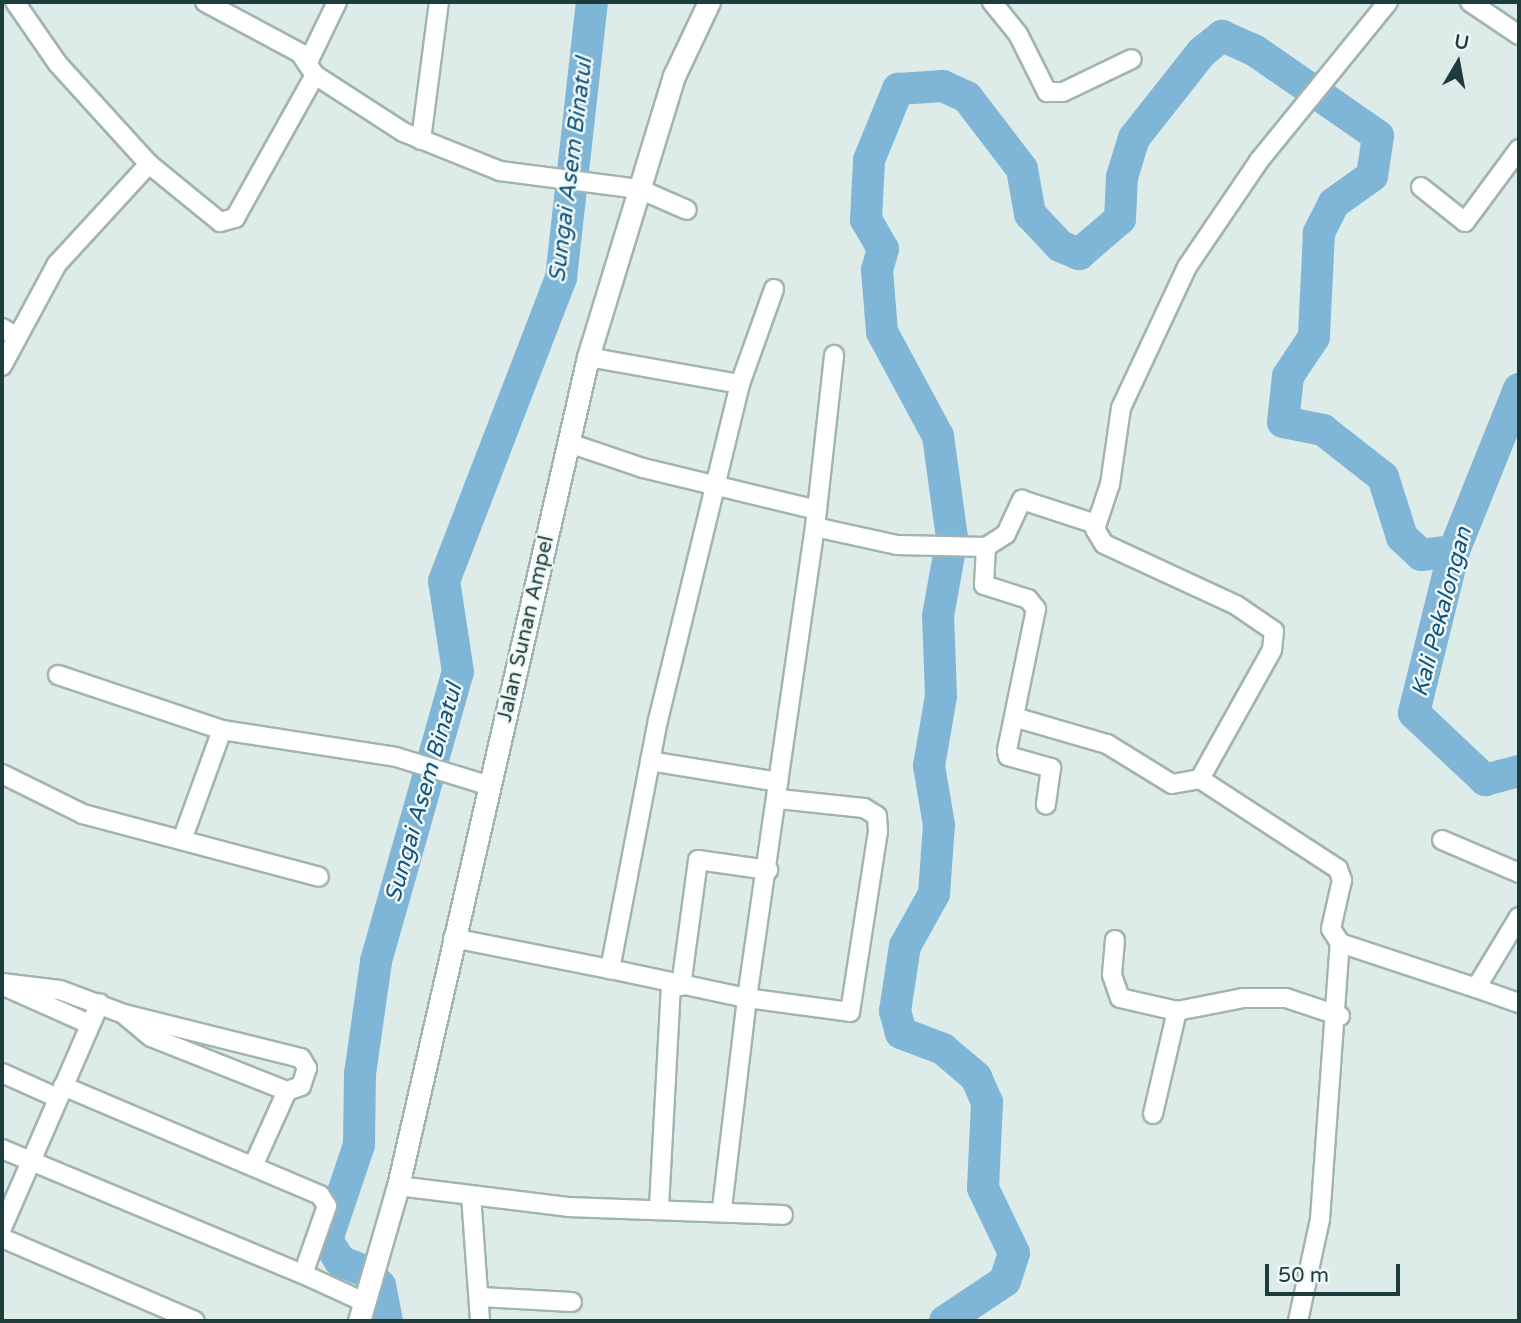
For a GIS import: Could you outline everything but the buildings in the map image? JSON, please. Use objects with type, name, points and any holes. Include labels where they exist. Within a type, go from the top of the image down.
[{"type":"street","points":[[15,2],[58,64],[149,164],[228,223],[311,68],[337,2]]},
{"type":"street","points":[[205,2],[421,140],[500,171],[570,183],[639,188],[687,210]]},
{"type":"street","points":[[421,140],[439,2]]},
{"type":"street","name":"Jalan Sunan Ampel","points":[[363,1305],[378,1266],[398,1185],[588,358],[674,76],[709,2]]},
{"type":"street","points":[[992,2],[1018,34],[1046,92],[1063,92],[1132,58]]},
{"type":"street","points":[[1200,779],[1272,650],[1274,631],[1236,606],[1104,544],[1096,524],[1110,484],[1121,408],[1187,267],[1305,104],[1388,2]]},
{"type":"street","points":[[1470,2],[1519,35]]},
{"type":"street","points":[[1421,187],[1465,222],[1519,149]]},
{"type":"street","points":[[2,366],[9,332],[57,264],[149,164]]},
{"type":"street","points":[[610,969],[650,761],[719,488],[740,384],[774,289]]},
{"type":"street","points":[[722,1208],[747,998],[768,870],[816,519],[834,355]]},
{"type":"street","points":[[588,358],[740,384]]},
{"type":"street","points":[[569,443],[816,519],[938,548],[986,547],[1006,534],[1022,500],[1096,524]]},
{"type":"street","points":[[986,547],[984,585],[1028,599],[1036,609],[1008,757],[1051,768],[1046,805]]},
{"type":"street","points":[[58,675],[222,730],[418,763],[490,786]]},
{"type":"street","points":[[1014,716],[1107,744],[1172,784],[1200,779],[1338,869],[1342,880],[1331,929],[1340,943],[1340,1016],[1320,1219],[1298,1321]]},
{"type":"street","points":[[182,840],[222,730]]},
{"type":"street","points":[[453,938],[676,985],[841,1014],[850,1012],[877,816],[857,807],[650,761]]},
{"type":"street","points":[[2,774],[83,814],[320,877]]},
{"type":"street","points":[[1442,840],[1519,873]]},
{"type":"street","points":[[659,1207],[676,985],[698,860],[768,870]]},
{"type":"street","points":[[1476,988],[1519,917]]},
{"type":"street","points":[[1115,940],[1114,992],[1177,1011],[1260,997],[1340,1016]]},
{"type":"street","points":[[1340,943],[1519,1003]]},
{"type":"street","points":[[2,984],[100,1003],[124,1014],[301,1058],[307,1068],[301,1086],[287,1091],[151,1037],[124,1014]]},
{"type":"street","points":[[2,984],[89,1024]]},
{"type":"street","points":[[2,1228],[100,1003]]},
{"type":"street","points":[[1153,1114],[1177,1011]]},
{"type":"street","points":[[2,1073],[60,1092],[253,1166],[325,1201],[303,1274]]},
{"type":"street","points":[[253,1166],[287,1091]]},
{"type":"street","points":[[2,1149],[303,1274],[363,1305]]},
{"type":"street","points":[[398,1185],[568,1207],[722,1208],[783,1215]]},
{"type":"street","points":[[471,1195],[480,1321]]},
{"type":"street","points":[[2,1238],[170,1316],[195,1321]]},
{"type":"street","points":[[480,1297],[572,1302]]},
{"type":"waterway","name":"Sungai Asem Binatul","points":[[387,1321],[380,1286],[367,1272],[340,1261],[327,1240],[359,1145],[360,1074],[376,961],[458,672],[444,581],[561,278],[592,2]]},
{"type":"waterway","points":[[945,1321],[1005,1281],[1014,1253],[983,1188],[987,1102],[976,1077],[943,1049],[901,1033],[895,1011],[905,946],[934,894],[939,825],[929,766],[941,696],[938,616],[952,538],[938,436],[882,332],[877,270],[883,249],[866,220],[869,160],[898,89],[943,86],[967,97],[1022,169],[1030,214],[1060,246],[1079,254],[1120,219],[1122,177],[1134,138],[1202,52],[1222,36],[1254,50],[1378,136],[1372,176],[1334,203],[1319,233],[1314,337],[1288,376],[1283,422],[1323,430],[1383,477],[1402,537],[1421,555],[1454,551]]},
{"type":"waterway","name":"Kali Pekalongan","points":[[1519,389],[1454,551],[1414,713],[1485,780],[1519,771]]}]
